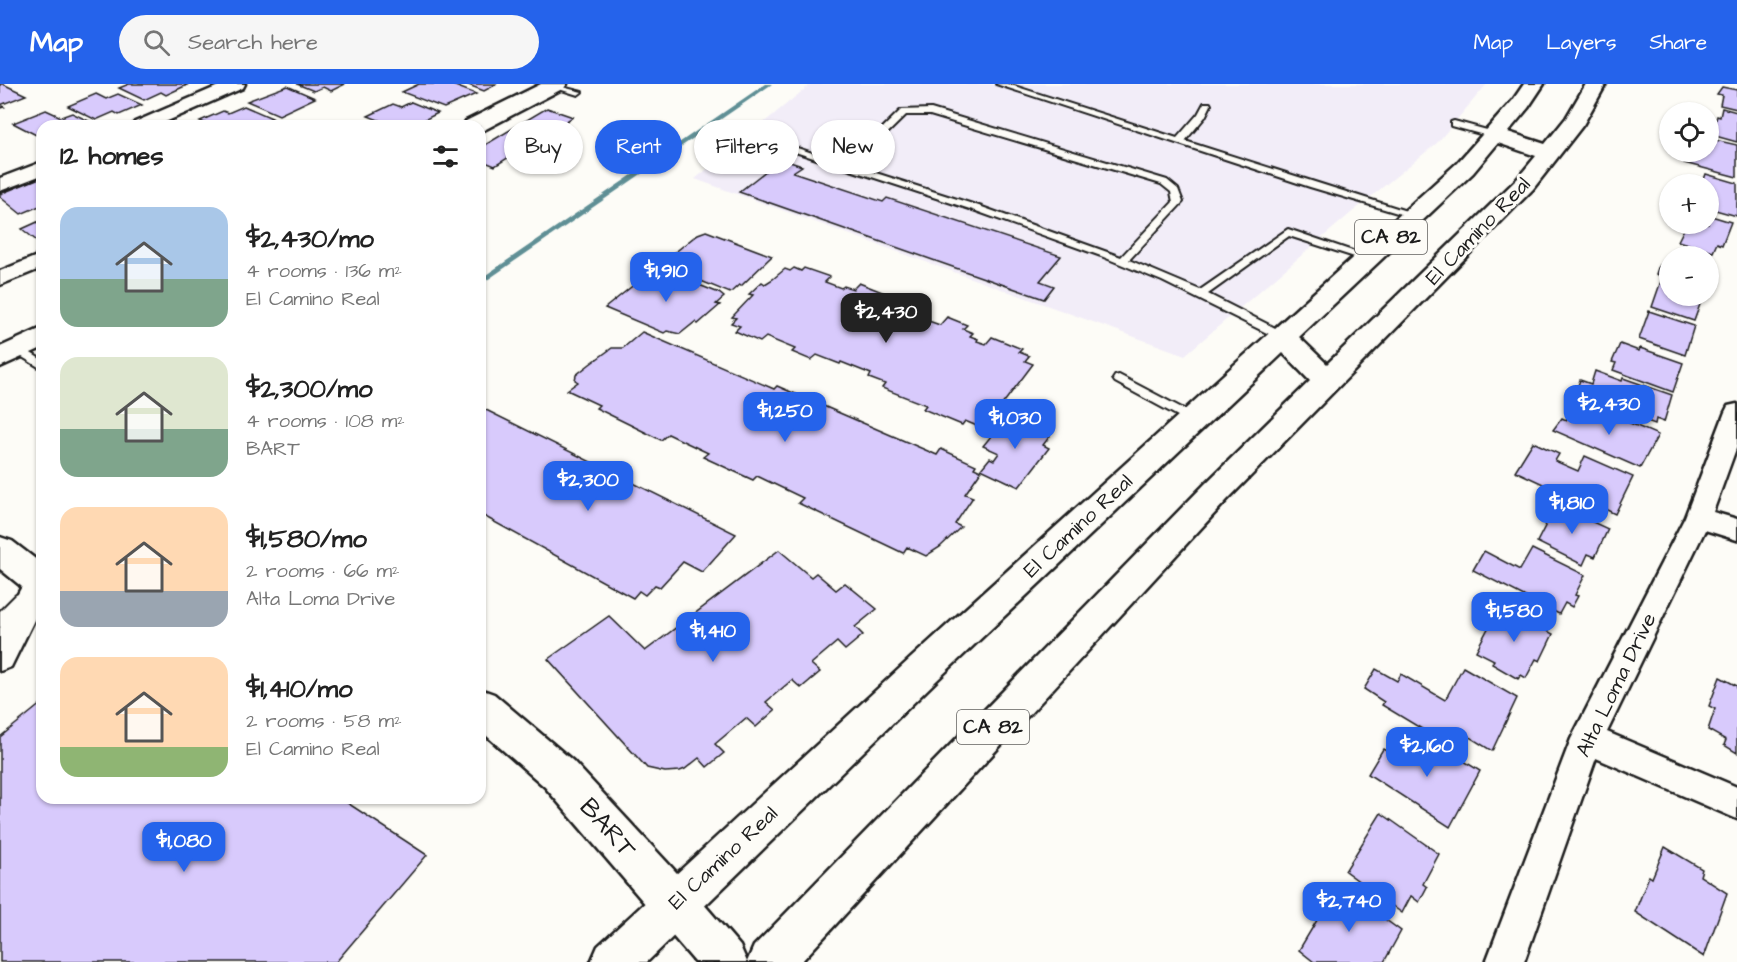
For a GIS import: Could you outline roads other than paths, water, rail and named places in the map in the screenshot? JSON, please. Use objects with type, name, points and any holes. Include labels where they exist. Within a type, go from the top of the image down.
[{"type":"main road","name":"El Camino Real","points":[[614,962],[1193,419],[1465,168],[1521,104],[1534,84]]},
{"type":"main road","name":"El Camino Real","points":[[770,962],[1216,492],[1484,227],[1550,153],[1575,120],[1596,84]]},
{"type":"main road","points":[[486,120],[555,85]]},
{"type":"main road","points":[[1495,135],[1550,153]]},
{"type":"main road","points":[[1283,337],[1328,382]]},
{"type":"main road","points":[[0,550],[36,576]]},
{"type":"main road","name":"BART","points":[[486,711],[559,774],[675,903],[724,962]]},
{"type":"street","points":[[155,120],[237,84]]},
{"type":"street","points":[[0,184],[36,170]]},
{"type":"street","points":[[0,279],[33,264]]},
{"type":"street","name":"Alta Loma Drive","points":[[1505,962],[1587,739],[1698,517],[1737,412]]},
{"type":"street","points":[[1698,517],[1737,530]]},
{"type":"street","points":[[0,658],[36,590]]},
{"type":"street","points":[[1587,739],[1737,803]]},
{"type":"lane","points":[[1000,84],[1414,215]]},
{"type":"lane","points":[[555,85],[578,92]]},
{"type":"lane","points":[[1179,142],[1202,115],[1207,105]]},
{"type":"lane","points":[[895,121],[904,112],[931,112],[1164,182],[1175,191],[1178,202],[1122,262]]},
{"type":"lane","points":[[1454,124],[1495,135]]},
{"type":"lane","points":[[869,174],[1075,243],[1240,312],[1283,337]]},
{"type":"lane","points":[[1200,295],[1288,232],[1368,258]]},
{"type":"lane","points":[[20,348],[36,360]]},
{"type":"lane","points":[[1119,379],[1193,419]]},
{"type":"lane","points":[[0,621],[36,585]]},
{"type":"waterway","points":[[486,279],[769,84]]}]
